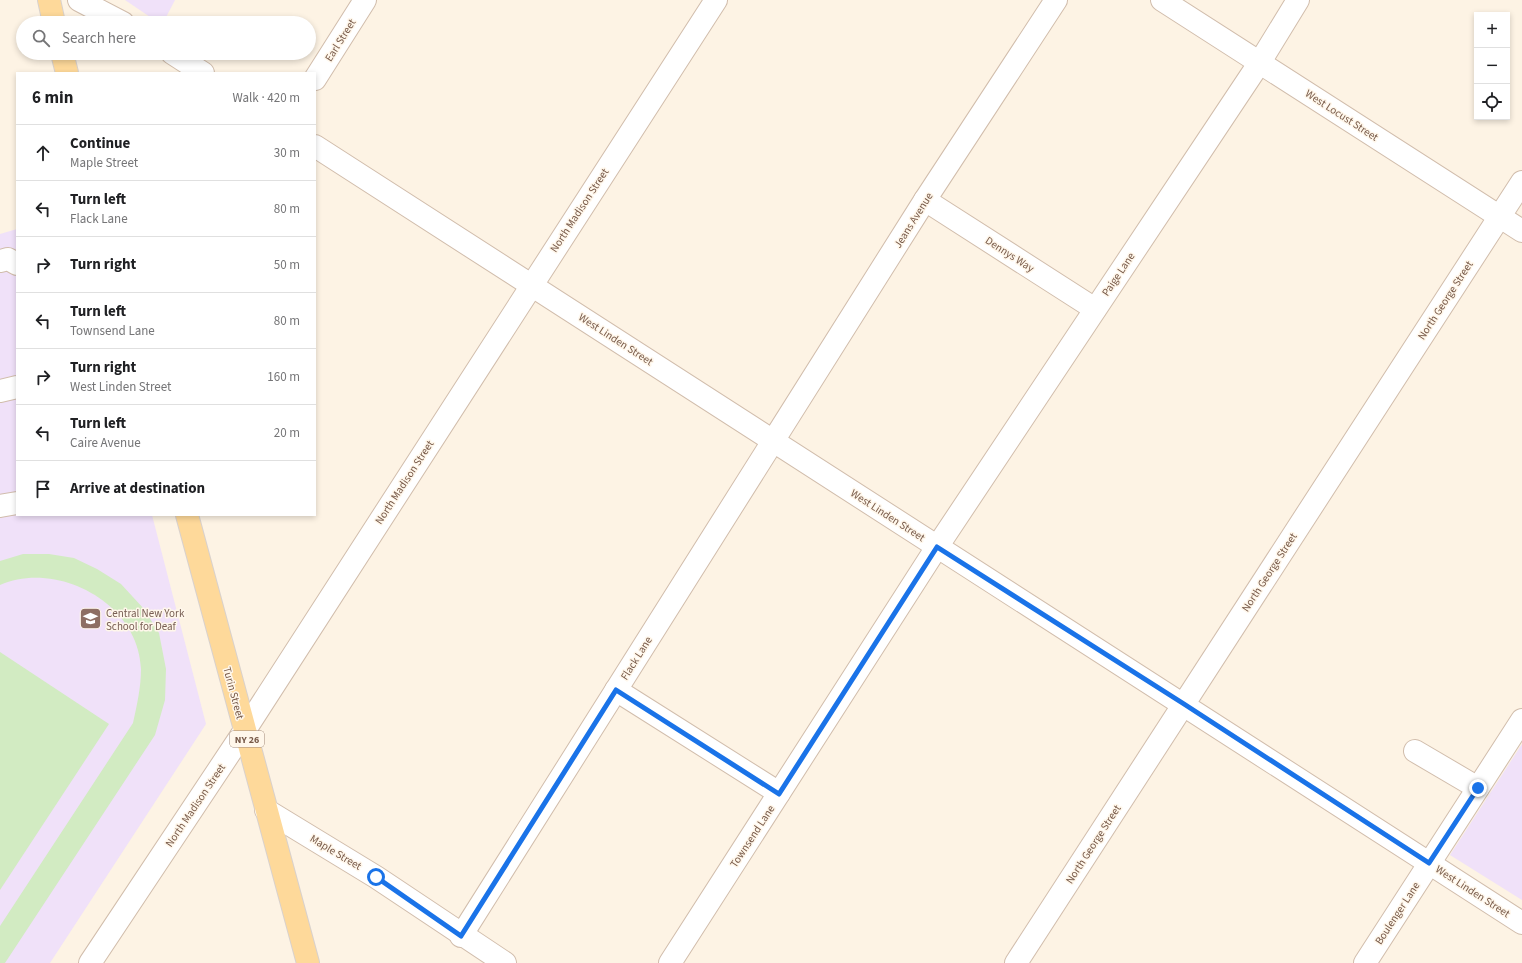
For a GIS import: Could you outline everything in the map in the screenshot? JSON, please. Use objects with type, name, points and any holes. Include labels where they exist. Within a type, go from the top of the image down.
[{"type":"main road","points":[[49,0],[52,16]]},
{"type":"main road","points":[[64,60],[67,72]]},
{"type":"main road","name":"Turin Street","points":[[186,516],[308,963]]},
{"type":"street","points":[[79,0],[110,16]]},
{"type":"street","name":"Earl Street","points":[[316,77],[365,0]]},
{"type":"street","name":"North Madison Street","points":[[90,963],[245,730],[716,0]]},
{"type":"street","name":"Jeans Avenue","points":[[773,441],[925,200],[1056,0]]},
{"type":"street","name":"West Locust Street","points":[[1162,0],[1522,231]]},
{"type":"street","name":"Paige Lane","points":[[937,547],[1260,62],[1298,0]]},
{"type":"street","points":[[183,60],[201,72]]},
{"type":"street","name":"West Linden Street","points":[[316,147],[532,283],[773,441],[1184,704],[1522,923]]},
{"type":"street","name":"North George Street","points":[[1016,963],[1522,182]]},
{"type":"street","name":"Dennys Way","points":[[925,200],[1095,309]]},
{"type":"street","points":[[0,261],[8,258],[16,263]]},
{"type":"street","points":[[0,391],[16,387]]},
{"type":"street","name":"Flack Lane","points":[[461,936],[773,441]]},
{"type":"street","points":[[0,506],[16,502]]},
{"type":"street","name":"Townsend Lane","points":[[670,963],[937,547]]},
{"type":"street","points":[[616,690],[779,794]]},
{"type":"street","name":"Boulenger Lane","points":[[1365,963],[1522,720]]},
{"type":"street","points":[[1415,751],[1478,788]]},
{"type":"street","name":"Maple Street","points":[[266,810],[376,877],[461,936],[505,963]]},
{"type":"shaded area","points":[[125,0],[175,0],[167,16],[149,16]]},
{"type":"shaded area","name":"Central New York School for Deaf","points":[[16,229],[16,516],[152,516],[206,724],[50,963],[0,963],[0,234]]},
{"type":"shaded area","points":[[1522,744],[1522,900],[1450,855]]},
{"type":"green space","points":[[23,554],[49,554],[74,558],[97,569],[121,584],[144,609],[159,633],[166,669],[165,700],[155,735],[5,963],[0,963],[0,926],[133,723],[141,676],[137,645],[126,625],[111,607],[91,593],[69,583],[46,578],[22,579],[0,585],[0,561]]},
{"type":"green space","points":[[0,652],[109,724],[0,890]]},
{"type":"place","name":"Central New York School for Deaf","points":[[90,619]]},
{"type":"route","points":[[376,877],[461,936],[616,690],[779,794],[937,547],[1184,704],[1429,863],[1478,788]]}]
